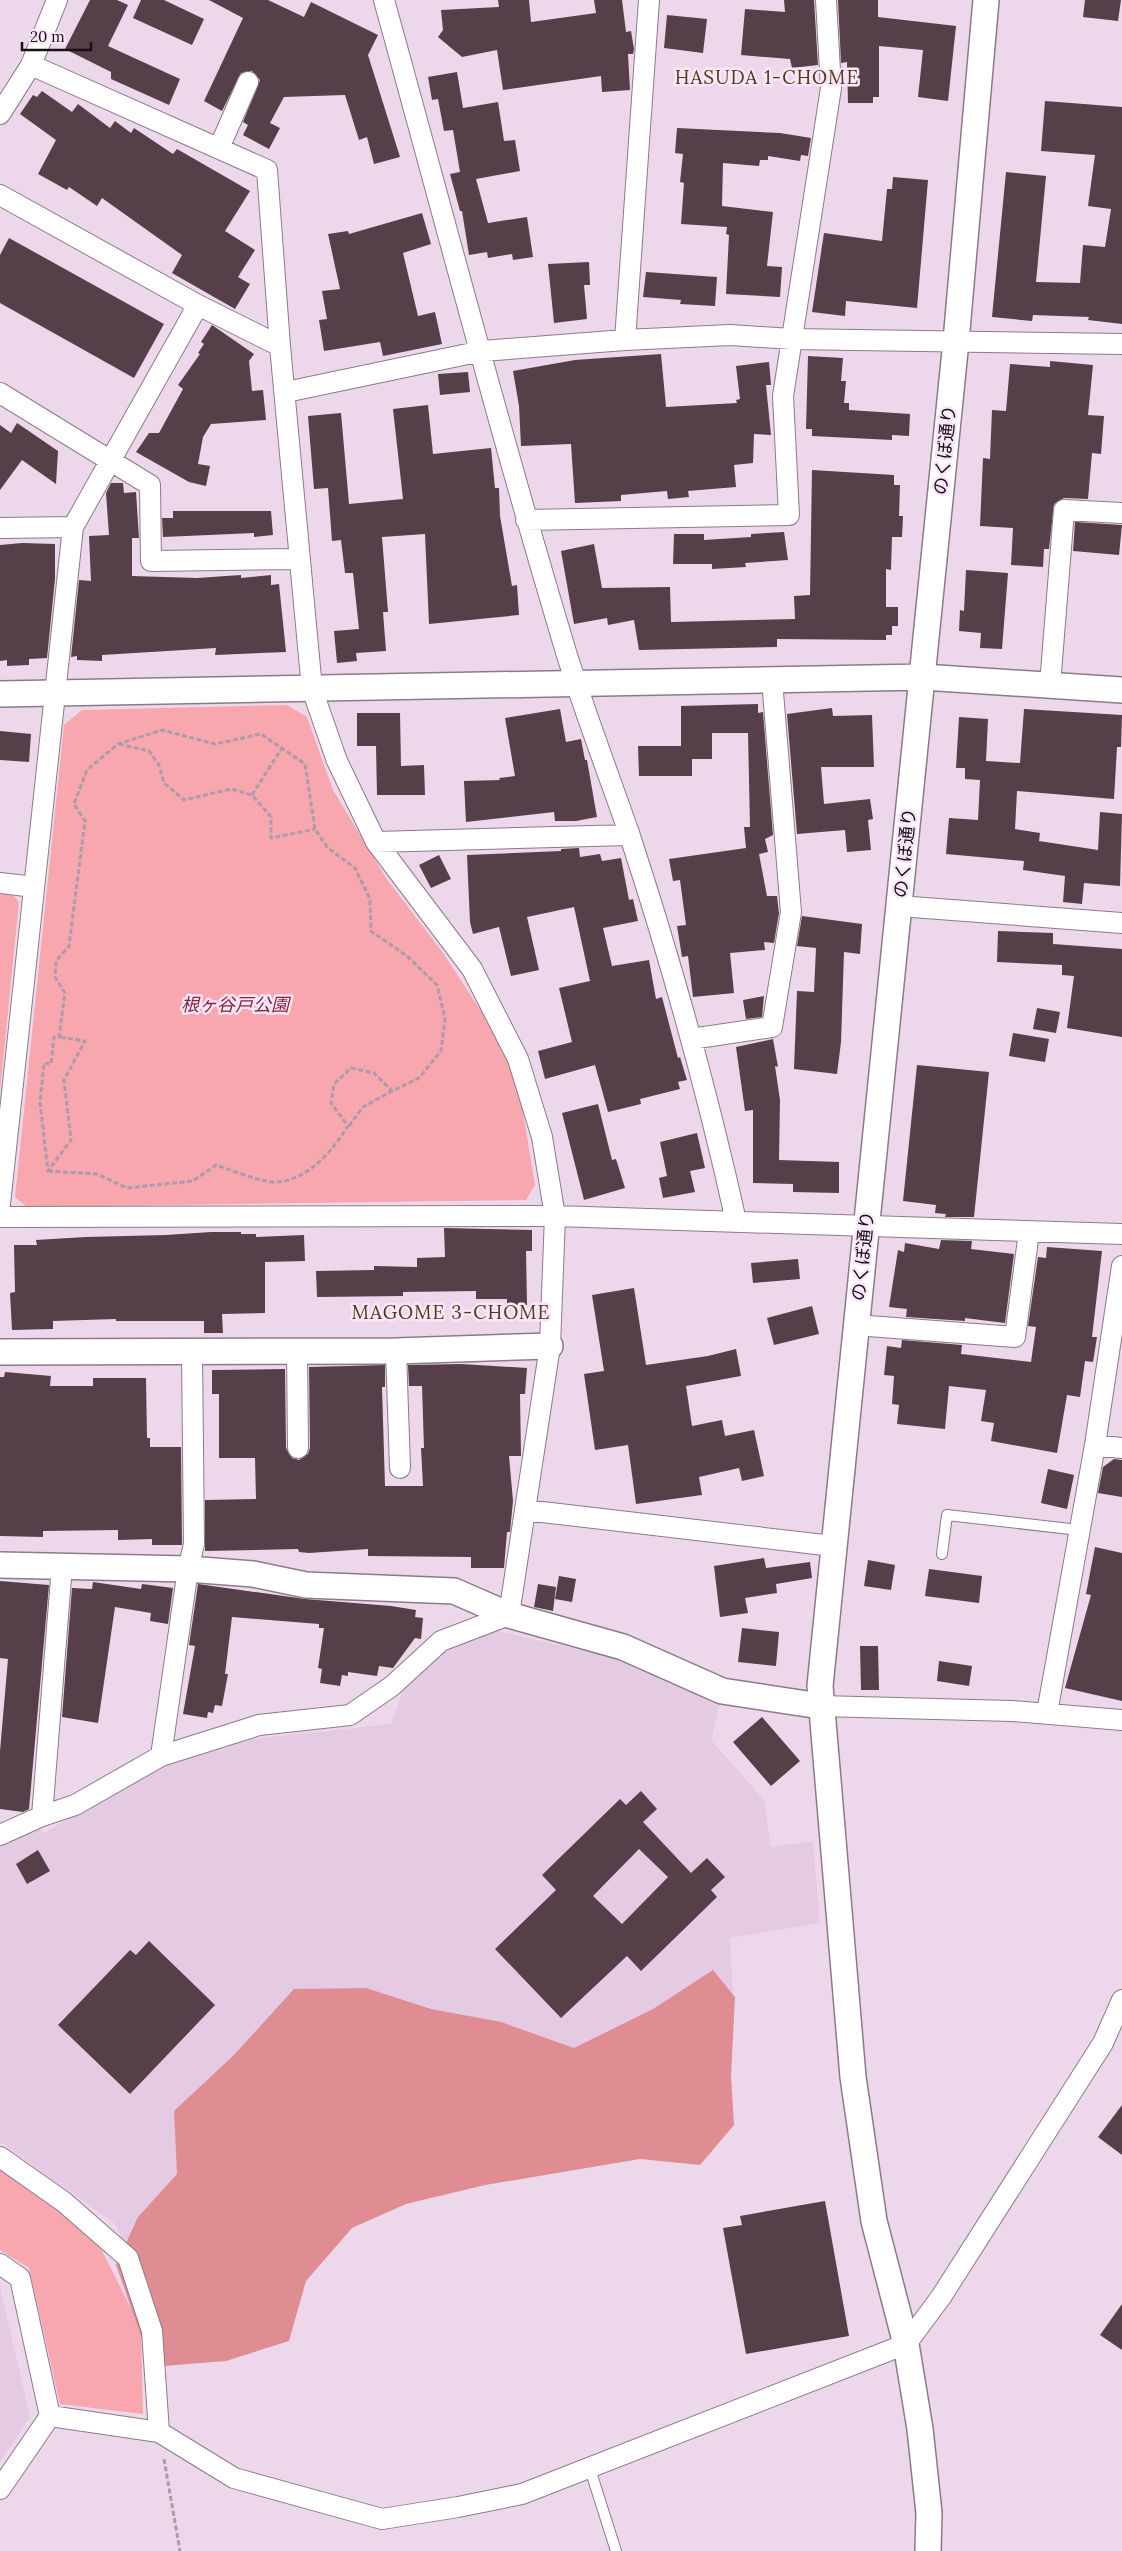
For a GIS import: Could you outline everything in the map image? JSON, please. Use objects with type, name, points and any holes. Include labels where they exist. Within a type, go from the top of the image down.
[{"type":"street","points":[[0,114],[31,65],[57,0]]},
{"type":"street","points":[[384,0],[482,351],[526,520],[576,683],[629,835],[691,1039],[715,1128],[736,1221]]},
{"type":"street","points":[[625,340],[649,0]]},
{"type":"street","points":[[526,520],[789,515],[783,396],[831,88],[826,0]]},
{"type":"street","name":"のくぼ通り","points":[[928,2551],[929,2513],[920,2429],[906,2344],[874,2221],[853,2077],[837,1868],[820,1706],[820,1686],[923,677],[956,341],[986,0]]},
{"type":"street","points":[[31,65],[267,170],[280,346],[286,392],[312,688],[337,761],[376,842],[472,969],[518,1060],[542,1137],[555,1216],[550,1346],[509,1615]]},
{"type":"street","points":[[219,148],[248,82]]},
{"type":"street","points":[[0,195],[198,305],[280,346]]},
{"type":"street","points":[[0,1204],[73,527],[198,305]]},
{"type":"street","points":[[286,392],[482,351],[625,340],[730,335],[791,339],[1122,344]]},
{"type":"street","points":[[0,393],[150,485],[151,561],[300,559]]},
{"type":"street","points":[[1050,685],[1064,510],[1122,513]]},
{"type":"street","points":[[0,528],[73,527]]},
{"type":"street","points":[[0,694],[923,677],[1122,690]]},
{"type":"street","points":[[691,1039],[772,1027],[791,912],[772,680]]},
{"type":"street","points":[[376,842],[629,835]]},
{"type":"street","points":[[0,883],[34,887]]},
{"type":"street","points":[[900,906],[1122,923]]},
{"type":"street","points":[[0,1217],[555,1216],[1122,1234]]},
{"type":"street","points":[[856,1325],[1015,1337],[1029,1232]]},
{"type":"street","points":[[1048,1713],[1095,1445],[1122,1266]]},
{"type":"street","points":[[0,1352],[396,1351],[550,1346]]},
{"type":"street","points":[[297,1351],[298,1448]]},
{"type":"street","points":[[396,1351],[400,1468]]},
{"type":"street","points":[[162,1756],[188,1569],[194,1544],[192,1352]]},
{"type":"street","points":[[1095,1445],[1122,1448]]},
{"type":"street","points":[[525,1510],[833,1546]]},
{"type":"street","points":[[0,1566],[188,1569],[253,1574],[306,1585],[454,1591],[509,1615],[623,1647],[722,1691],[820,1706],[1048,1713],[1122,1720]]},
{"type":"street","points":[[42,1816],[62,1566]]},
{"type":"street","points":[[0,1835],[42,1816],[75,1805],[162,1756],[259,1725],[350,1715],[392,1686],[441,1641],[509,1615]]},
{"type":"street","points":[[50,2416],[159,2432],[234,2478],[382,2519],[458,2507],[522,2494],[590,2469],[906,2344],[942,2297],[1103,2043],[1122,2000]]},
{"type":"street","points":[[0,2156],[64,2202],[128,2258],[152,2331],[159,2432]]},
{"type":"street","points":[[0,2264],[20,2278],[50,2416],[0,2490]]},
{"type":"lane","points":[[942,1554],[947,1515],[1079,1530]]},
{"type":"lane","points":[[590,2469],[616,2551]]},
{"type":"path","points":[[48,1171],[97,1174],[127,1188],[193,1181],[216,1164],[274,1182],[305,1173],[332,1150],[363,1107],[419,1078],[441,1051],[445,1018],[438,985],[407,956],[371,931],[370,899],[355,868],[328,848],[315,829],[305,764],[261,734],[215,744],[162,730],[118,744],[87,770],[74,804],[85,821],[68,946],[56,961],[55,977],[65,993],[59,1037]]},
{"type":"path","points":[[118,744],[149,751],[159,765],[164,783],[184,800],[231,790],[252,795],[271,817],[271,838],[315,829]]},
{"type":"path","points":[[252,795],[282,748]]},
{"type":"path","points":[[54,1037],[85,1041],[64,1080],[71,1140],[48,1171],[40,1102],[44,1063],[51,1064],[54,1037]]},
{"type":"path","points":[[348,1126],[331,1103],[334,1084],[351,1068],[374,1073],[392,1091]]},
{"type":"path","points":[[159,2432],[180,2551]]},
{"type":"shaded area","points":[[490,1629],[626,1661],[720,1703],[711,1740],[764,1800],[771,1847],[813,1841],[820,1923],[730,1938],[734,2013],[302,2108],[140,2274],[114,2223],[0,2142],[0,1842],[40,1824],[42,1834],[132,1782],[184,1757],[252,1739],[391,1724],[405,1684],[430,1660]]},
{"type":"shaded area","points":[[713,1970],[735,1997],[731,2076],[734,2125],[700,2165],[640,2159],[485,2185],[406,2204],[352,2228],[306,2281],[289,2341],[226,2361],[152,2367],[116,2265],[138,2217],[177,2174],[174,2111],[234,2055],[294,1989],[366,1988],[431,2009],[501,2022],[574,2048],[653,2009]]},
{"type":"shaded area","points":[[0,2287],[30,2417],[0,2462]]},
{"type":"green space","name":"根ヶ谷戸公園","points":[[287,705],[307,717],[333,790],[386,878],[443,953],[495,1032],[519,1087],[535,1185],[526,1200],[27,1207],[15,1197],[64,725],[82,710]]},
{"type":"green space","points":[[0,892],[10,892],[19,902],[0,1091]]},
{"type":"green space","points":[[0,2168],[94,2235],[141,2328],[143,2414],[60,2404],[29,2268],[0,2250]]},
{"type":"building","points":[[90,0],[117,0],[128,5],[108,46],[180,79],[169,105],[111,79],[111,72],[65,49]]},
{"type":"building","points":[[141,0],[164,0],[204,19],[192,45],[133,18]]},
{"type":"building","points":[[209,0],[268,0],[304,17],[311,2],[378,35],[368,55],[400,157],[374,164],[367,137],[359,140],[345,95],[284,97],[270,123],[280,128],[269,149],[243,135],[248,125],[243,122],[260,80],[252,71],[241,73],[222,111],[204,101],[243,18]]},
{"type":"building","points":[[498,0],[529,0],[531,22],[596,13],[594,0],[622,0],[626,32],[631,31],[634,49],[633,54],[628,54],[630,90],[602,92],[601,76],[503,90],[497,50],[462,57],[438,37],[443,30],[441,10],[499,7]]},
{"type":"building","points":[[784,0],[814,0],[818,65],[792,68],[790,59],[741,55],[745,9],[785,12]]},
{"type":"building","points":[[838,0],[878,0],[878,17],[956,26],[948,101],[918,97],[923,50],[879,46],[879,97],[873,97],[873,103],[848,103],[847,62],[841,63]]},
{"type":"building","points":[[1085,0],[1121,0],[1118,21],[1083,17]]},
{"type":"building","points":[[667,15],[707,19],[703,53],[664,48]]},
{"type":"building","points":[[457,72],[463,108],[498,102],[504,141],[515,140],[520,171],[476,179],[488,223],[527,217],[533,257],[513,260],[512,254],[488,258],[487,252],[469,255],[462,211],[460,211],[450,174],[460,172],[453,130],[444,131],[438,99],[432,100],[428,77]]},
{"type":"building","points":[[42,91],[72,112],[78,104],[110,128],[115,121],[131,133],[134,128],[173,154],[177,149],[250,191],[225,231],[255,250],[238,277],[250,284],[235,309],[172,273],[182,255],[102,198],[97,206],[69,187],[67,190],[38,174],[56,140],[20,114],[33,95],[37,97]]},
{"type":"building","points":[[1045,101],[1122,107],[1122,324],[1088,320],[1089,317],[1033,315],[1032,321],[992,317],[1006,172],[1046,176],[1036,282],[1080,283],[1083,245],[1105,247],[1111,209],[1088,206],[1095,155],[1041,151]]},
{"type":"building","points":[[677,128],[780,133],[811,138],[808,156],[801,155],[800,161],[768,156],[768,160],[760,160],[759,166],[723,163],[722,206],[773,212],[767,266],[782,267],[780,297],[726,294],[729,235],[726,234],[727,227],[681,224],[684,183],[680,182],[683,154],[675,153]]},
{"type":"building","points":[[893,177],[928,180],[917,308],[846,301],[845,316],[812,312],[824,233],[882,241],[887,189],[892,189]]},
{"type":"building","points":[[422,213],[431,244],[403,253],[418,316],[435,312],[442,344],[383,356],[380,342],[324,351],[319,320],[327,319],[322,291],[340,289],[328,234],[348,231],[349,234]]},
{"type":"building","points":[[9,238],[164,324],[134,378],[0,303],[0,255]]},
{"type":"building","points":[[589,262],[590,285],[584,285],[587,319],[554,323],[548,264]]},
{"type":"building","points":[[646,272],[717,277],[715,306],[680,304],[681,300],[643,297]]},
{"type":"building","points":[[212,325],[254,354],[249,361],[252,391],[263,390],[266,420],[211,424],[203,437],[198,464],[210,466],[206,486],[189,482],[136,452],[149,433],[159,433],[183,389],[178,385],[200,354],[198,353],[204,344],[201,342]]},
{"type":"building","points":[[661,354],[666,407],[737,403],[736,400],[740,399],[736,366],[769,362],[771,385],[766,385],[771,435],[754,434],[753,463],[734,465],[736,487],[688,491],[689,497],[668,499],[667,491],[621,495],[621,501],[575,503],[571,444],[521,446],[519,406],[513,371],[575,360]]},
{"type":"building","points":[[808,356],[843,358],[841,381],[846,381],[844,403],[849,403],[849,410],[910,414],[909,436],[892,435],[892,440],[812,436],[812,429],[806,429]]},
{"type":"building","points":[[1050,361],[1093,365],[1088,415],[1104,416],[1101,454],[1092,453],[1088,499],[1064,498],[1054,504],[1049,549],[1044,549],[1043,567],[1011,565],[1013,528],[980,526],[983,458],[990,459],[992,410],[1006,411],[1010,364],[1050,367]]},
{"type":"building","points":[[468,372],[470,392],[440,395],[438,374]]},
{"type":"building","points":[[428,405],[433,454],[491,448],[495,488],[499,488],[500,516],[512,586],[517,585],[519,615],[429,624],[425,534],[382,537],[388,612],[383,612],[386,651],[356,653],[357,661],[337,663],[334,631],[359,629],[353,573],[345,573],[341,540],[332,541],[328,488],[314,489],[308,416],[341,413],[349,504],[403,499],[393,409]]},
{"type":"building","points":[[17,423],[58,451],[56,484],[22,460],[0,490],[0,425],[11,433]]},
{"type":"building","points":[[812,470],[894,475],[894,485],[900,485],[899,516],[903,516],[902,537],[892,537],[891,570],[886,569],[886,607],[898,607],[898,626],[892,626],[892,635],[886,635],[886,640],[777,639],[777,647],[639,650],[634,620],[608,625],[607,618],[574,624],[561,551],[594,544],[602,588],[670,587],[671,622],[795,619],[794,596],[810,595]]},
{"type":"building","points":[[111,483],[123,483],[124,493],[136,492],[139,538],[132,538],[132,576],[197,578],[241,575],[241,578],[271,575],[271,585],[279,584],[286,652],[215,655],[216,648],[102,655],[102,661],[77,660],[77,656],[71,657],[79,580],[91,581],[89,536],[109,535],[106,493]]},
{"type":"building","points":[[173,511],[271,511],[273,535],[254,537],[254,533],[163,537],[162,518],[173,518]]},
{"type":"building","points":[[1075,522],[1122,525],[1119,555],[1073,551]]},
{"type":"building","points":[[784,532],[788,560],[745,563],[746,567],[712,569],[712,564],[673,564],[674,534],[704,534],[704,540],[751,537],[751,534]]},
{"type":"building","points":[[22,543],[55,544],[55,579],[47,658],[29,659],[29,665],[7,666],[7,660],[0,661],[0,545]]},
{"type":"building","points":[[966,570],[1008,573],[1002,649],[980,648],[981,633],[959,631],[960,610],[964,611]]},
{"type":"building","points":[[758,704],[758,713],[763,712],[773,835],[765,839],[768,852],[759,854],[767,896],[777,896],[779,913],[774,943],[764,942],[765,950],[730,953],[734,993],[693,997],[688,956],[682,957],[677,926],[686,925],[680,880],[673,881],[669,859],[746,848],[744,827],[750,827],[748,733],[712,733],[712,759],[692,759],[692,776],[639,776],[638,746],[681,746],[681,706]]},
{"type":"building","points":[[832,708],[833,716],[872,715],[874,767],[821,767],[824,804],[870,799],[873,819],[868,820],[871,850],[847,852],[845,830],[797,834],[787,714]]},
{"type":"building","points":[[560,709],[566,742],[581,739],[585,760],[587,760],[597,817],[576,821],[555,821],[554,812],[466,822],[464,781],[500,780],[499,778],[515,776],[505,718]]},
{"type":"building","points":[[1024,709],[1122,715],[1121,747],[1117,747],[1114,799],[1017,791],[1015,829],[1040,833],[1039,841],[1098,850],[1100,812],[1122,814],[1120,886],[1084,883],[1082,904],[1063,902],[1065,876],[1023,870],[1024,861],[946,854],[949,818],[978,820],[980,780],[965,779],[965,768],[956,768],[959,717],[988,719],[986,761],[1020,763]]},
{"type":"building","points":[[357,713],[400,713],[401,766],[424,765],[425,795],[377,795],[376,746],[357,746]]},
{"type":"building","points":[[0,731],[31,734],[29,762],[0,760]]},
{"type":"building","points":[[579,848],[580,857],[600,854],[602,861],[621,858],[629,900],[633,899],[638,921],[603,928],[612,966],[649,960],[656,999],[662,997],[678,1058],[680,1057],[687,1080],[678,1082],[680,1089],[640,1099],[641,1104],[608,1112],[595,1065],[545,1079],[538,1051],[572,1042],[559,988],[590,981],[574,907],[527,917],[539,970],[511,976],[499,927],[473,934],[470,922],[467,855],[561,851],[561,849]]},
{"type":"building","points":[[439,855],[451,879],[431,888],[419,865]]},
{"type":"building","points":[[802,916],[862,924],[860,954],[844,952],[841,1042],[837,1074],[794,1069],[797,991],[814,992],[816,948],[797,946]]},
{"type":"building","points":[[998,931],[1053,933],[1053,944],[1122,949],[1122,1037],[1067,1028],[1074,976],[1062,975],[1062,965],[997,962]]},
{"type":"building","points":[[764,996],[762,1017],[746,1019],[743,1000]]},
{"type":"building","points":[[1037,1008],[1060,1012],[1056,1033],[1033,1029]]},
{"type":"building","points":[[1013,1033],[1049,1039],[1045,1062],[1009,1056]]},
{"type":"building","points":[[773,1039],[778,1067],[775,1066],[780,1100],[779,1160],[839,1162],[839,1193],[793,1192],[793,1184],[753,1183],[753,1110],[745,1111],[736,1047]]},
{"type":"building","points":[[917,1065],[989,1072],[974,1217],[945,1217],[946,1214],[935,1213],[936,1205],[903,1201]]},
{"type":"building","points":[[598,1104],[612,1160],[616,1159],[625,1188],[584,1200],[562,1113]]},
{"type":"building","points":[[697,1133],[705,1168],[690,1171],[695,1192],[663,1198],[659,1178],[667,1176],[660,1142]]},
{"type":"building","points":[[444,1228],[532,1230],[532,1251],[526,1251],[527,1305],[507,1305],[507,1299],[476,1299],[476,1291],[403,1292],[403,1296],[317,1297],[316,1271],[374,1270],[374,1266],[417,1267],[417,1258],[445,1257]]},
{"type":"building","points":[[241,1232],[241,1234],[256,1234],[256,1237],[304,1235],[305,1261],[265,1262],[265,1313],[222,1314],[223,1333],[204,1333],[204,1321],[116,1321],[116,1319],[53,1321],[53,1329],[12,1330],[10,1293],[15,1292],[14,1245],[37,1245],[36,1240]]},
{"type":"building","points":[[941,1240],[972,1241],[971,1249],[1014,1254],[1005,1323],[965,1318],[965,1321],[906,1317],[907,1309],[889,1307],[898,1250],[904,1252],[905,1243],[939,1249]]},
{"type":"building","points":[[1047,1247],[1102,1251],[1092,1337],[1097,1337],[1093,1362],[1085,1361],[1080,1397],[1067,1395],[1057,1453],[991,1441],[994,1423],[981,1421],[986,1390],[949,1386],[945,1429],[897,1424],[899,1405],[892,1404],[894,1376],[884,1375],[887,1346],[901,1348],[902,1340],[962,1345],[961,1354],[1031,1362],[1036,1327],[1028,1326],[1038,1257],[1046,1258]]},
{"type":"building","points":[[798,1259],[800,1279],[753,1283],[751,1263]]},
{"type":"building","points":[[634,1288],[646,1365],[708,1356],[736,1349],[741,1376],[686,1386],[692,1426],[722,1420],[725,1436],[754,1430],[764,1476],[742,1481],[739,1468],[699,1477],[702,1495],[636,1504],[628,1445],[595,1450],[584,1374],[604,1371],[592,1295]]},
{"type":"building","points":[[812,1306],[819,1334],[774,1345],[767,1318]]},
{"type":"building","points":[[461,1364],[527,1368],[525,1394],[520,1394],[521,1456],[509,1456],[513,1501],[510,1532],[507,1532],[504,1568],[471,1568],[471,1557],[368,1556],[368,1549],[309,1553],[299,1552],[298,1549],[205,1551],[205,1500],[256,1499],[255,1458],[219,1458],[219,1394],[212,1394],[212,1370],[285,1369],[286,1448],[292,1458],[299,1460],[308,1454],[310,1448],[309,1367],[385,1365],[385,1387],[382,1387],[385,1486],[423,1486],[421,1448],[424,1448],[422,1386],[409,1386],[408,1365]]},
{"type":"building","points":[[5,1372],[51,1376],[50,1386],[93,1386],[93,1378],[146,1378],[147,1438],[150,1438],[150,1447],[181,1447],[182,1545],[152,1545],[152,1539],[118,1540],[118,1530],[43,1531],[43,1537],[0,1536],[0,1377],[4,1377]]},
{"type":"building","points":[[1114,1459],[1122,1460],[1122,1497],[1098,1493],[1103,1467]]},
{"type":"building","points":[[1048,1469],[1074,1475],[1067,1509],[1041,1503]]},
{"type":"building","points":[[1095,1547],[1122,1553],[1122,1701],[1065,1688],[1091,1595],[1086,1594]]},
{"type":"building","points":[[764,1558],[766,1568],[810,1562],[812,1578],[776,1584],[777,1593],[745,1598],[748,1613],[720,1617],[714,1566]]},
{"type":"building","points":[[868,1560],[895,1565],[891,1590],[864,1586]]},
{"type":"building","points":[[929,1569],[982,1576],[979,1603],[925,1596]]},
{"type":"building","points":[[559,1576],[576,1579],[572,1602],[555,1599]]},
{"type":"building","points":[[0,1581],[49,1585],[29,1809],[23,1812],[0,1809],[0,1751],[8,1659],[0,1658]]},
{"type":"building","points":[[93,1582],[141,1589],[142,1584],[173,1588],[168,1624],[150,1621],[151,1613],[115,1607],[98,1723],[62,1717],[72,1588],[92,1589]]},
{"type":"building","points":[[198,1584],[305,1599],[391,1606],[416,1610],[415,1617],[423,1618],[421,1639],[415,1638],[393,1668],[379,1666],[377,1676],[348,1672],[348,1676],[342,1675],[340,1686],[320,1683],[322,1669],[318,1668],[324,1628],[319,1628],[319,1624],[232,1617],[225,1674],[228,1674],[222,1706],[215,1705],[213,1713],[208,1712],[207,1718],[183,1714],[195,1646],[189,1645]]},
{"type":"building","points":[[538,1584],[556,1587],[553,1611],[534,1607]]},
{"type":"building","points":[[742,1628],[779,1632],[776,1666],[738,1662]]},
{"type":"building","points":[[860,1646],[878,1646],[879,1690],[861,1690]]},
{"type":"building","points":[[939,1661],[972,1666],[969,1686],[937,1681]]},
{"type":"building","points":[[762,1717],[800,1761],[771,1786],[733,1742]]},
{"type":"building","points":[[641,1791],[657,1809],[643,1822],[691,1873],[707,1858],[725,1877],[711,1890],[717,1897],[641,1971],[627,1956],[561,2018],[495,1949],[556,1890],[542,1875],[620,1799],[626,1805]],"holes":[[[639,1849],[668,1877],[622,1924],[593,1896]]]},
{"type":"building","points":[[38,1850],[50,1871],[27,1884],[16,1864]]},
{"type":"building","points":[[149,1941],[215,2005],[130,2094],[58,2025],[130,1950],[136,1955]]},
{"type":"building","points":[[1122,2105],[1122,2155],[1098,2137]]},
{"type":"building","points":[[825,2201],[849,2336],[746,2354],[723,2228],[742,2225],[740,2216]]},
{"type":"building","points":[[1122,2304],[1122,2350],[1100,2335]]},
{"type":"district","name":"HASUDA 1-CHOME","points":[[767,77]]},
{"type":"district","name":"MAGOME 3-CHOME","points":[[451,1312]]}]
